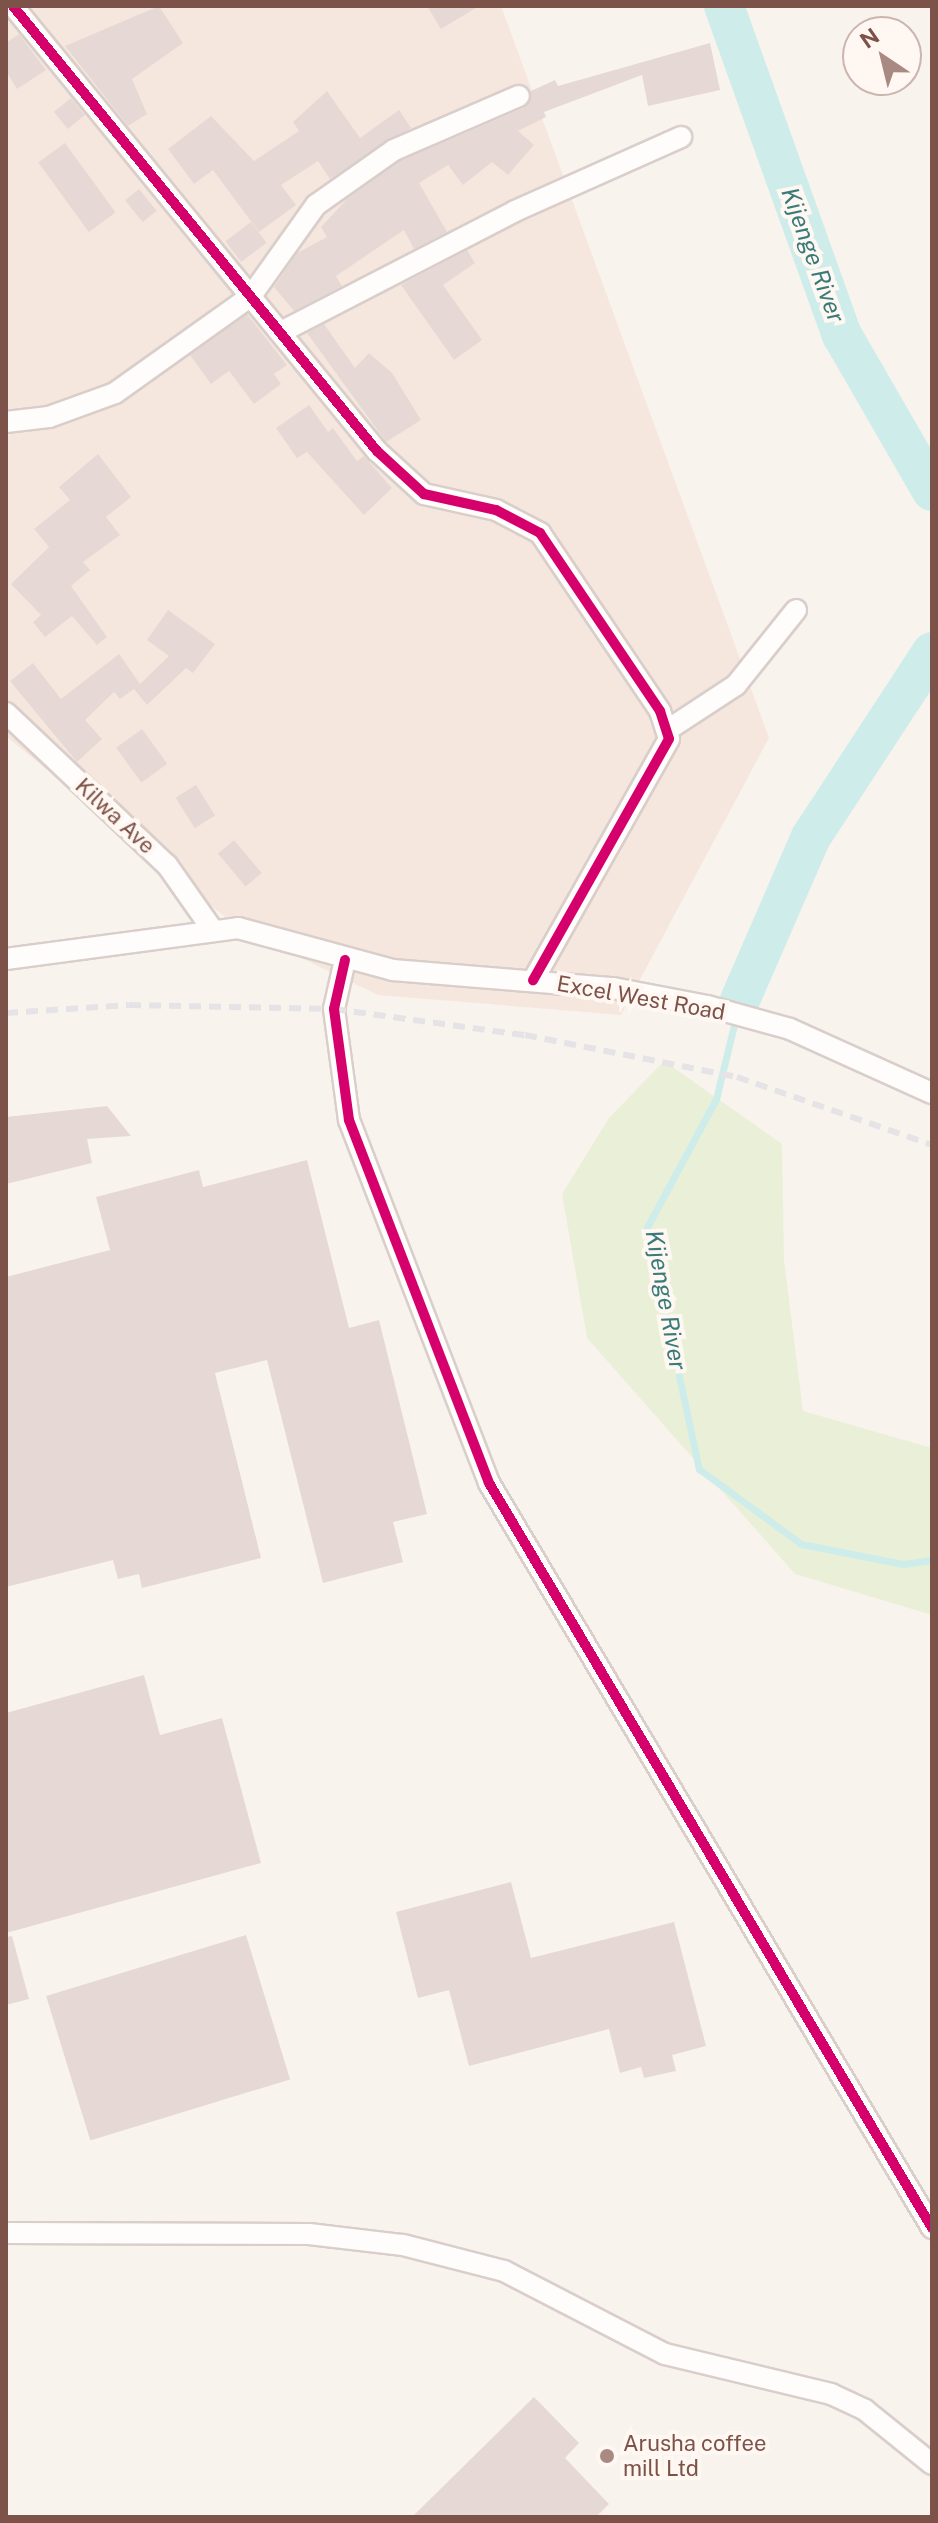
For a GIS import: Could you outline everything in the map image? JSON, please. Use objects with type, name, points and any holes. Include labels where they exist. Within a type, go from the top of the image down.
[{"type":"street","points":[[12,14],[406,482],[424,494],[496,510],[540,533],[669,729]]},
{"type":"street","points":[[6,422],[49,417],[115,393],[251,296],[316,205],[394,150],[519,96]]},
{"type":"street","points":[[281,332],[515,211],[681,137]]},
{"type":"street","points":[[533,980],[669,729],[736,685],[796,610]]},
{"type":"street","name":"Kilwa Ave","points":[[6,713],[167,865],[212,929]]},
{"type":"street","name":"Excel West Road","points":[[6,959],[212,929],[267,934],[345,960],[533,980],[707,1006],[790,1029],[932,1093]]},
{"type":"street","points":[[345,960],[334,1009],[349,1120],[489,1483],[932,2228]]},
{"type":"street","points":[[6,2233],[309,2234],[461,2260],[504,2271],[665,2354],[831,2394],[865,2410],[932,2464]]},
{"type":"shaded area","points":[[6,6],[501,6],[769,738],[621,1015],[378,995],[237,927],[6,736]]},
{"type":"green space","points":[[664,1061],[782,1144],[784,1260],[803,1411],[932,1448],[932,1615],[795,1574],[587,1338],[562,1194],[609,1118]]},
{"type":"building","points":[[159,6],[183,43],[132,79],[147,114],[128,126],[65,46]]},
{"type":"building","points":[[427,6],[479,6],[441,29]]},
{"type":"building","points":[[19,34],[46,70],[17,89],[6,71],[6,43]]},
{"type":"building","points":[[710,43],[720,90],[648,106],[642,75],[544,112],[546,117],[518,131],[534,145],[508,175],[492,162],[463,185],[448,165],[419,183],[447,232],[414,249],[404,230],[336,276],[342,286],[294,311],[274,287],[297,253],[327,237],[321,227],[347,199],[400,161],[524,108],[531,91],[555,80],[558,86]]},
{"type":"building","points":[[327,91],[360,138],[399,110],[411,128],[330,179],[318,161],[281,185],[296,205],[259,232],[213,170],[194,184],[168,149],[211,116],[254,161],[299,131],[293,122]]},
{"type":"building","points":[[71,98],[85,115],[68,129],[54,112]]},
{"type":"building","points":[[65,143],[116,213],[89,232],[38,162]]},
{"type":"building","points":[[139,189],[157,211],[143,222],[125,200]]},
{"type":"building","points":[[251,222],[267,243],[241,262],[225,241]]},
{"type":"building","points":[[467,250],[475,263],[443,285],[482,340],[454,360],[401,285]]},
{"type":"building","points":[[247,314],[287,365],[274,374],[281,384],[254,404],[229,371],[211,384],[190,355]]},
{"type":"building","points":[[324,324],[355,368],[369,353],[392,373],[421,420],[386,442],[307,333]]},
{"type":"building","points":[[309,405],[328,432],[333,428],[357,461],[364,456],[392,488],[364,515],[307,452],[297,458],[276,428]]},
{"type":"building","points":[[98,454],[131,497],[106,517],[120,535],[83,562],[90,570],[71,586],[107,637],[97,645],[72,616],[45,637],[33,622],[41,615],[11,584],[49,547],[34,529],[70,500],[59,487]]},
{"type":"building","points":[[168,610],[215,644],[193,673],[186,668],[147,705],[134,689],[120,699],[114,692],[85,720],[102,739],[77,762],[10,681],[33,663],[61,699],[119,654],[140,684],[169,656],[147,640]]},
{"type":"building","points":[[142,729],[167,764],[141,783],[116,748]]},
{"type":"building","points":[[196,785],[215,816],[195,828],[176,798]]},
{"type":"building","points":[[234,840],[262,873],[246,886],[218,853]]},
{"type":"building","points":[[107,1106],[131,1136],[87,1139],[92,1163],[6,1184],[6,1117]]},
{"type":"building","points":[[307,1160],[349,1328],[379,1320],[427,1514],[393,1522],[403,1562],[323,1583],[267,1360],[215,1373],[261,1558],[142,1588],[139,1574],[118,1579],[113,1560],[6,1587],[6,1277],[110,1250],[96,1197],[199,1170],[203,1187]]},
{"type":"building","points":[[144,1675],[160,1735],[222,1718],[261,1863],[6,1933],[6,1713]]},
{"type":"building","points":[[511,1882],[531,1958],[674,1922],[706,2046],[672,2055],[676,2071],[644,2078],[641,2067],[620,2073],[609,2029],[469,2066],[449,1990],[418,1998],[396,1912]]},
{"type":"building","points":[[246,1935],[290,2079],[90,2141],[46,1996]]},
{"type":"building","points":[[12,1936],[29,1999],[6,2005],[6,1937]]},
{"type":"building","points":[[534,2397],[579,2443],[565,2458],[609,2504],[596,2517],[412,2517]]},
{"type":"waterway","name":"Kijenge River","points":[[724,6],[842,335],[932,491]]},
{"type":"waterway","name":"Kijenge River","points":[[740,1000],[811,837],[932,652]]},
{"type":"waterway","name":"Kijenge River","points":[[740,1000],[716,1099],[647,1227],[699,1469],[801,1544],[903,1564],[932,1560]]},
{"type":"railway","points":[[6,1013],[129,1005],[334,1009],[525,1035],[737,1077],[932,1145]]},
{"type":"cycle path","points":[[13,6],[377,451],[424,494],[496,510],[540,533],[660,711],[669,739],[533,980]]},
{"type":"cycle path","points":[[345,960],[334,1009],[349,1120],[489,1483],[932,2228]]},
{"type":"place","name":"Arusha coffee mill Ltd","points":[[607,2456]]}]
